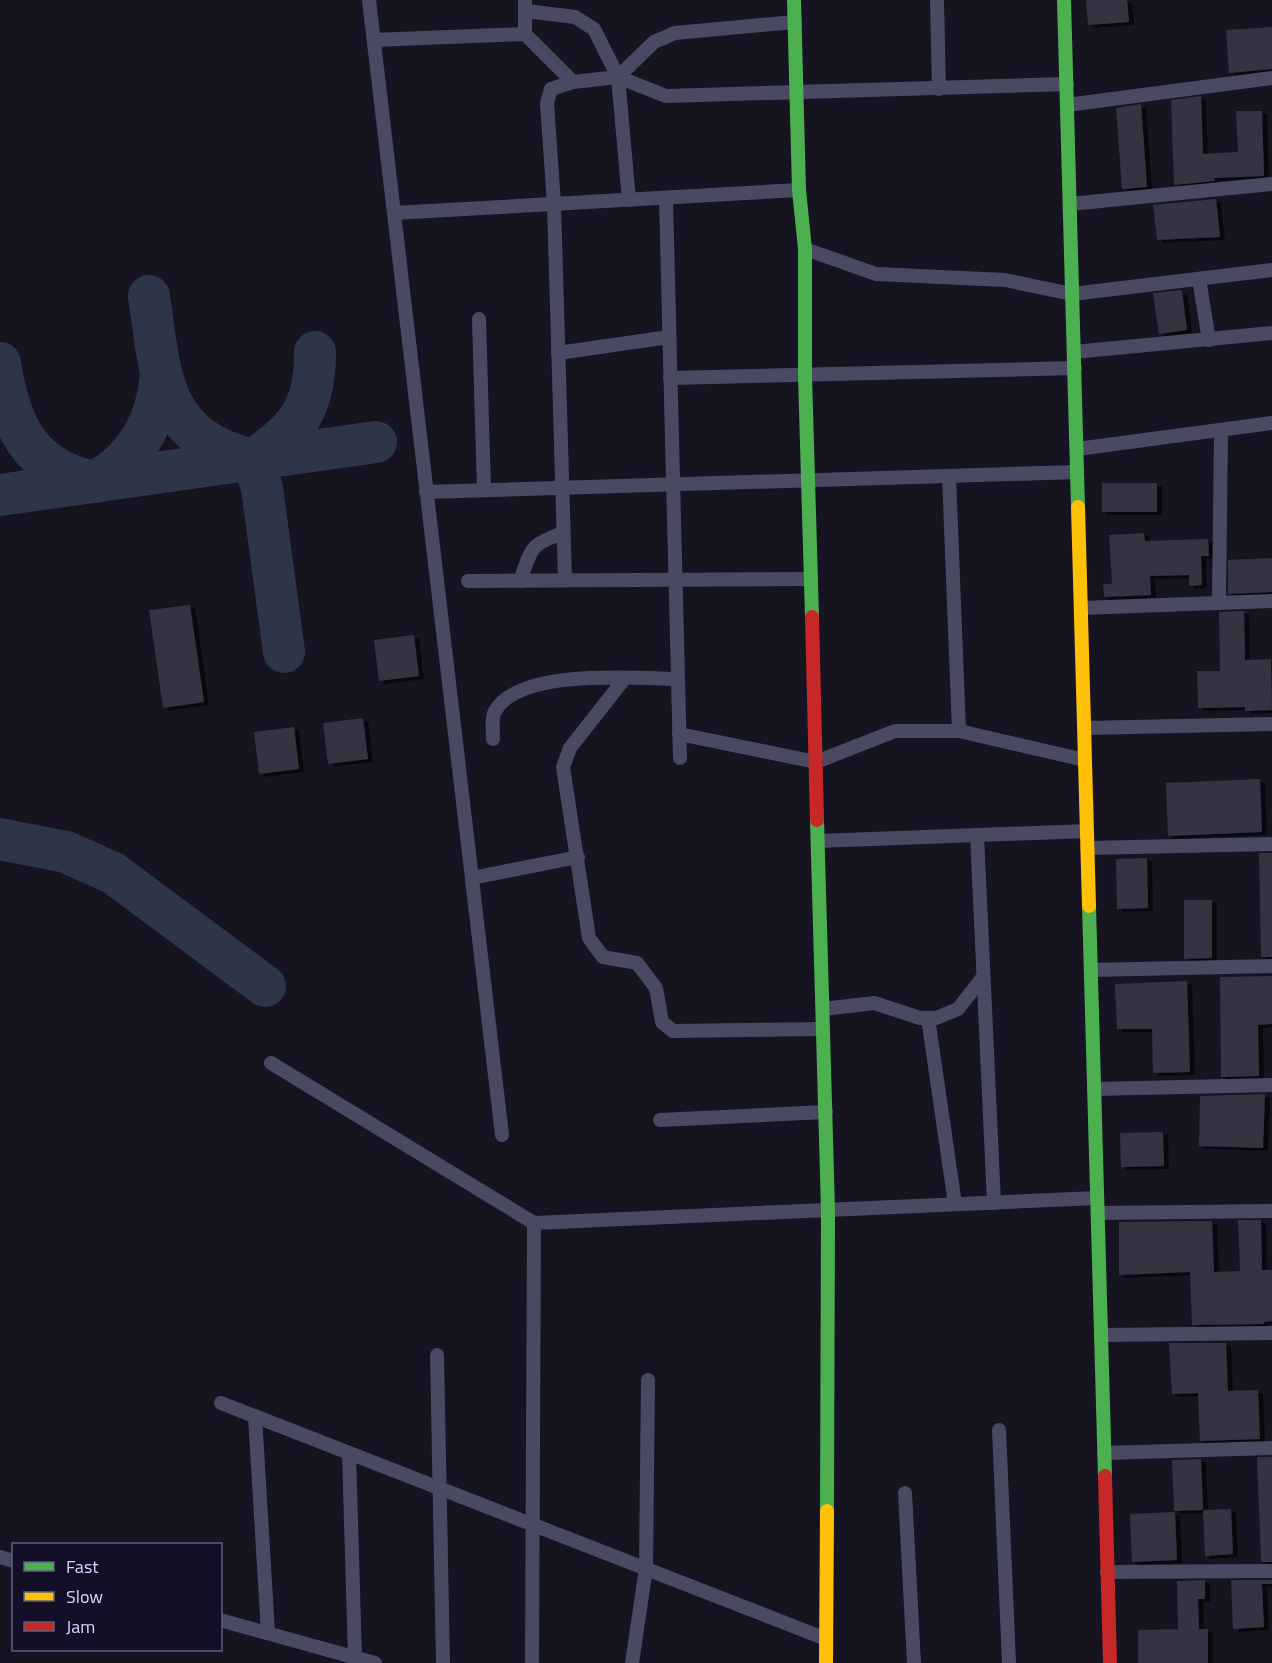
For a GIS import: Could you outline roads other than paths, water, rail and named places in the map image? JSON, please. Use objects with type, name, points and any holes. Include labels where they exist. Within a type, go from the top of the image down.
[{"type":"street","points":[[369,0],[502,1135]]},
{"type":"street","points":[[794,0],[800,190],[806,249],[805,375],[828,1210],[826,1663]]},
{"type":"street","points":[[937,0],[939,89]]},
{"type":"street","points":[[1064,0],[1110,1663]]},
{"type":"street","points":[[573,82],[525,34],[526,5],[575,17],[594,29],[618,77],[629,200]]},
{"type":"street","points":[[618,77],[654,42],[675,33],[795,22]]},
{"type":"street","points":[[374,40],[525,34]]},
{"type":"street","points":[[565,580],[554,204],[547,103],[551,89],[573,82],[618,77],[666,96],[797,94],[1067,84]]},
{"type":"street","points":[[1067,105],[1272,78]]},
{"type":"street","points":[[1070,204],[1272,184]]},
{"type":"street","points":[[394,213],[800,190]]},
{"type":"street","points":[[666,198],[680,758]]},
{"type":"street","points":[[806,249],[876,274],[1005,280],[1072,294],[1272,270]]},
{"type":"street","points":[[1200,279],[1209,340]]},
{"type":"street","points":[[479,319],[484,490]]},
{"type":"street","points":[[1074,352],[1272,333]]},
{"type":"street","points":[[558,353],[669,338]]},
{"type":"street","points":[[670,378],[1074,368]]},
{"type":"street","points":[[1077,450],[1272,423]]},
{"type":"street","points":[[1219,603],[1221,430]]},
{"type":"street","points":[[426,492],[1077,472]]},
{"type":"street","points":[[949,476],[959,731]]},
{"type":"street","points":[[520,580],[532,549],[540,541],[563,533]]},
{"type":"street","points":[[468,581],[811,579]]},
{"type":"street","points":[[1081,608],[1272,601]]},
{"type":"street","points":[[493,739],[494,714],[502,702],[533,686],[594,677],[678,679]]},
{"type":"street","points":[[625,678],[570,748],[563,767],[589,938],[603,957],[637,963],[656,988],[662,1022],[673,1031],[823,1029]]},
{"type":"street","points":[[1084,728],[1272,724]]},
{"type":"street","points":[[679,734],[816,762],[895,731],[959,731],[1085,760]]},
{"type":"street","points":[[818,841],[1087,831]]},
{"type":"street","points":[[977,835],[994,1203]]},
{"type":"street","points":[[1087,848],[1272,844]]},
{"type":"street","points":[[472,878],[578,857]]},
{"type":"street","points":[[1091,970],[1272,966]]},
{"type":"street","points":[[823,1009],[874,1003],[928,1018],[936,1018],[958,1009],[983,977]]},
{"type":"street","points":[[928,1018],[955,1204]]},
{"type":"street","points":[[271,1063],[534,1223],[1097,1198]]},
{"type":"street","points":[[1094,1089],[1272,1085]]},
{"type":"street","points":[[660,1120],[826,1112]]},
{"type":"street","points":[[1098,1213],[1272,1211]]},
{"type":"street","points":[[532,1663],[534,1223]]},
{"type":"street","points":[[1101,1335],[1272,1333]]},
{"type":"street","points":[[437,1355],[443,1663]]},
{"type":"street","points":[[632,1663],[646,1568],[648,1380]]},
{"type":"street","points":[[221,1403],[826,1639]]},
{"type":"street","points":[[255,1416],[268,1633]]},
{"type":"street","points":[[999,1430],[1009,1663]]},
{"type":"street","points":[[1104,1453],[1272,1448]]},
{"type":"street","points":[[349,1453],[355,1658]]},
{"type":"street","points":[[905,1493],[914,1663]]},
{"type":"street","points":[[1107,1572],[1272,1571]]},
{"type":"street","points":[[222,1621],[375,1663]]}]
